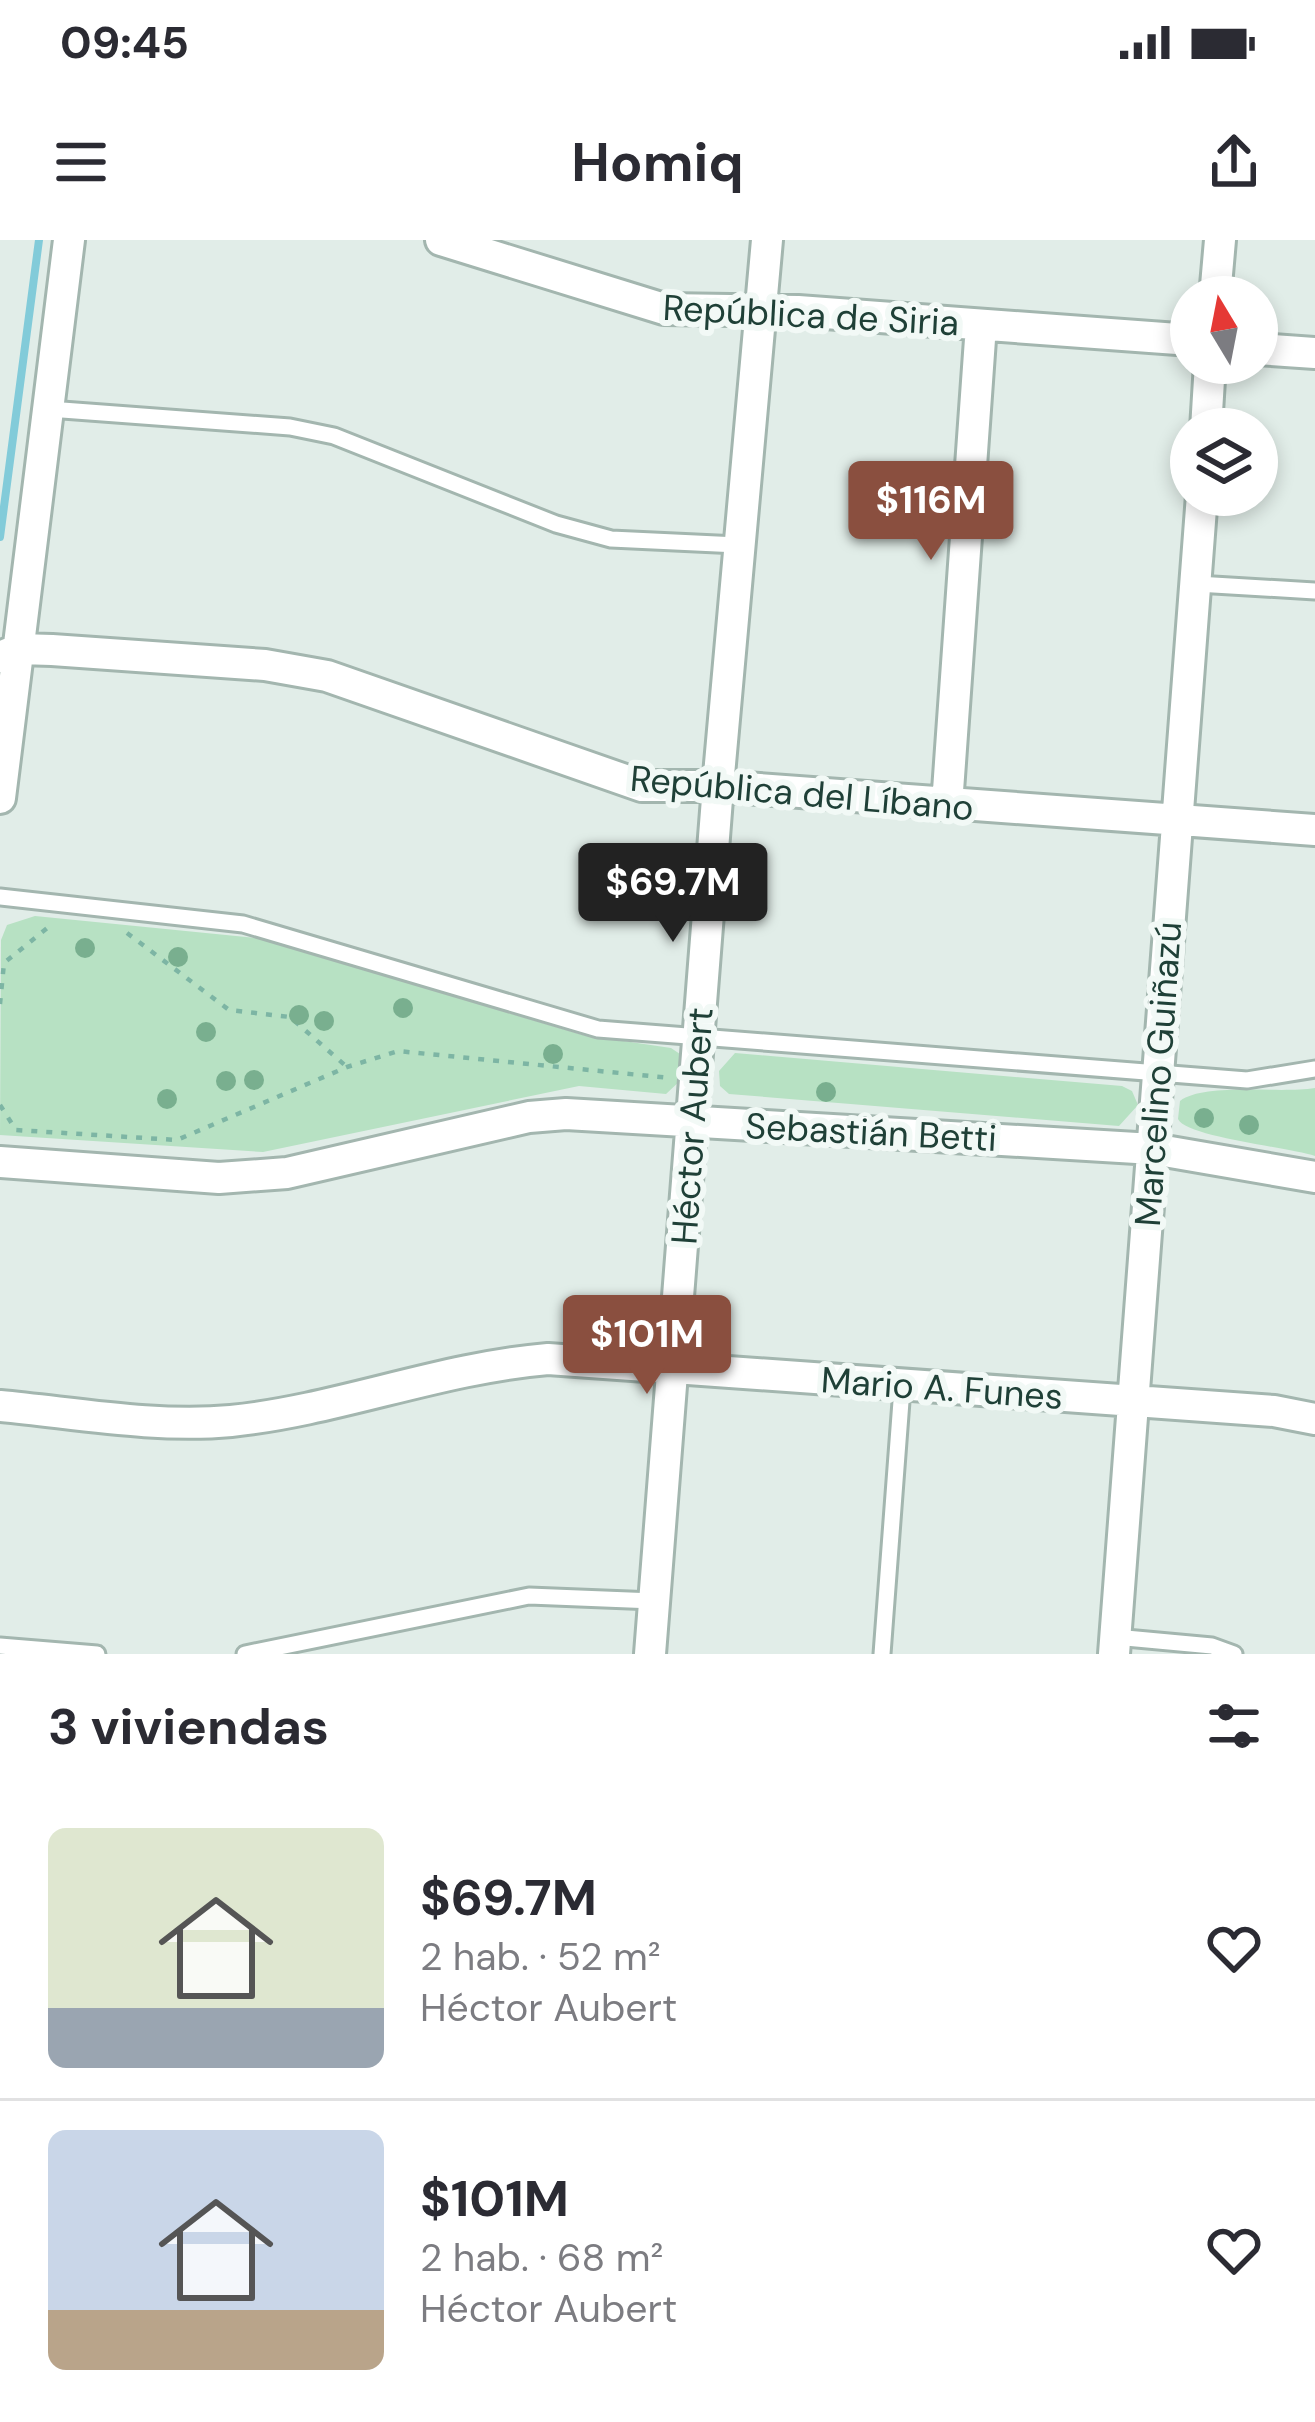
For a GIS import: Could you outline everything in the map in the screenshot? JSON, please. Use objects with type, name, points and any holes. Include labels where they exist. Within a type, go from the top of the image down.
[{"type":"street","points":[[0,798],[10,653],[49,409],[69,240]]},
{"type":"street","name":"República de Siria","points":[[441,240],[664,309],[763,310],[1170,338]]},
{"type":"street","name":"Héctor Aubert","points":[[650,1654],[718,786],[767,240]]},
{"type":"street","points":[[1217,276],[1220,240]]},
{"type":"street","points":[[947,805],[981,325]]},
{"type":"street","points":[[1278,351],[1315,353]]},
{"type":"street","name":"Marcelino Guiñazú","points":[[1114,1646],[1201,516]]},
{"type":"street","name":"República del Líbano","points":[[10,653],[265,665],[327,676],[642,786],[718,786],[1176,824],[1315,830]]},
{"type":"street","name":"Sebastián Betti","points":[[0,1162],[219,1178],[287,1173],[530,1117],[1153,1148],[1315,1177]]},
{"type":"street","name":"Mario A. Funes","points":[[0,1406],[174,1422],[232,1420],[490,1364],[548,1359],[673,1365],[902,1388],[1315,1419]]},
{"type":"lane","points":[[49,409],[290,427],[334,436],[592,534],[738,545]]},
{"type":"lane","points":[[1197,584],[1315,591]]},
{"type":"lane","points":[[0,897],[243,924],[558,1021],[699,1039],[1159,1075],[1247,1080],[1315,1069]]},
{"type":"lane","points":[[882,1654],[902,1388]]},
{"type":"lane","points":[[245,1654],[529,1596],[654,1601]]},
{"type":"lane","points":[[0,1646],[97,1654]]},
{"type":"lane","points":[[1114,1646],[1212,1646],[1234,1654]]},
{"type":"path","points":[[0,1004],[4,963],[49,924],[68,926]]},
{"type":"path","points":[[126,932],[229,1010],[290,1017],[346,1066]]},
{"type":"path","points":[[0,1105],[16,1130],[177,1140],[346,1066],[398,1051],[682,1079]]},
{"type":"green space","points":[[35,916],[257,938],[583,1035],[671,1048],[680,1054],[682,1079],[666,1094],[579,1086],[263,1152],[0,1135],[1,940],[7,925]]},
{"type":"green space","points":[[735,1053],[1122,1086],[1132,1091],[1138,1105],[1119,1126],[729,1094],[720,1086],[719,1071]]},
{"type":"green space","points":[[1315,1088],[1315,1156],[1199,1131],[1178,1119],[1180,1101],[1192,1095]]},
{"type":"waterway","points":[[0,537],[39,240]]}]
